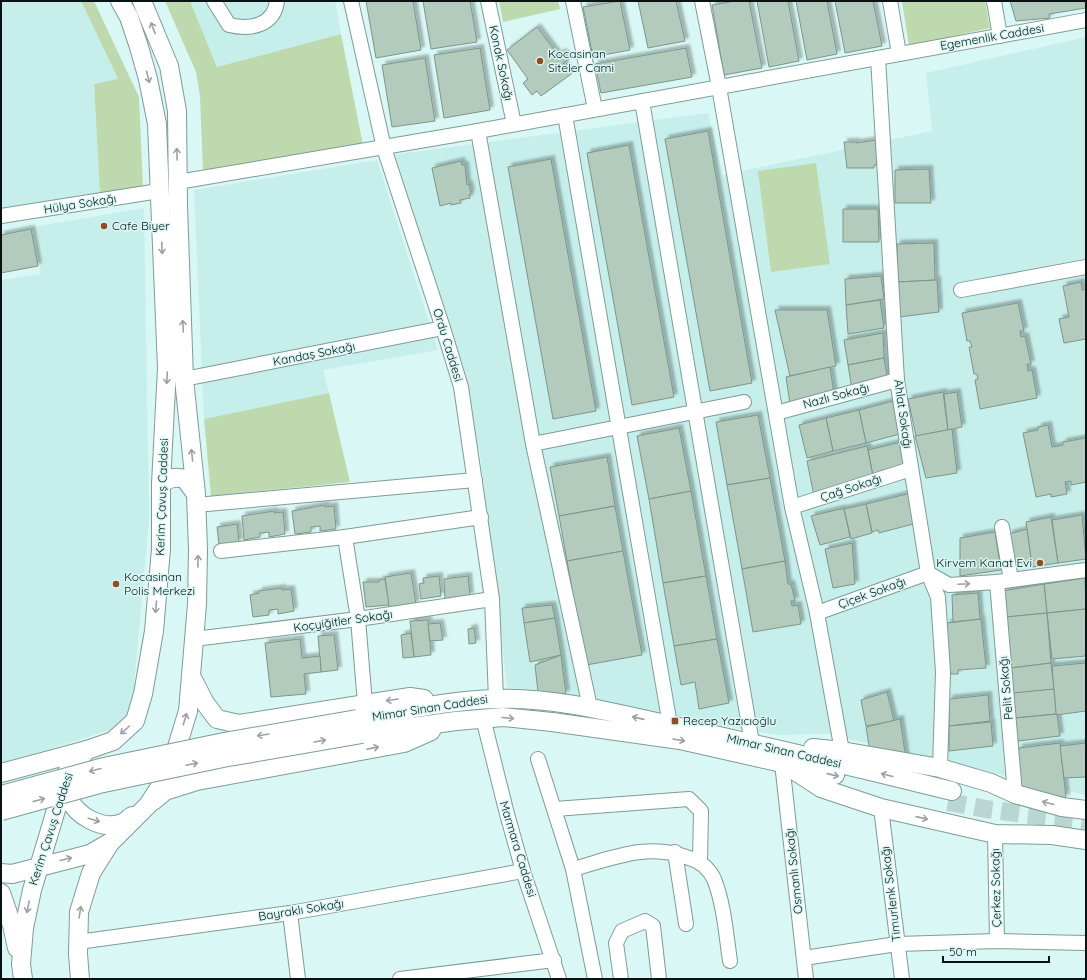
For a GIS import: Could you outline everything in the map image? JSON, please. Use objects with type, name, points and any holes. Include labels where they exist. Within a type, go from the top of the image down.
[{"type":"main road","name":"Kerim Çavuş Caddesi","points":[[22,972],[24,928],[38,866],[68,770],[87,750],[113,741],[135,721],[141,701],[154,631],[161,549],[161,484],[167,368],[157,124],[148,79],[129,17],[120,1]]},
{"type":"main road","points":[[80,979],[78,942],[79,912],[91,873],[110,843],[148,805],[169,773],[188,711],[197,604],[198,550],[196,500],[184,379],[177,111],[169,66],[142,1]]},
{"type":"main road","points":[[161,484],[169,478],[185,478],[196,500]]},
{"type":"main road","points":[[191,675],[204,702],[217,719],[239,724],[361,719]]},
{"type":"main road","name":"Mimar Sinan Caddesi","points":[[1,795],[104,767],[224,742],[459,701],[527,699],[590,707],[752,742],[950,797],[782,763],[680,740],[552,722],[503,717],[456,721],[361,719],[223,758],[100,784],[1,810]]},
{"type":"main road","points":[[65,780],[68,798],[76,809],[86,818],[107,824],[122,823],[165,791],[197,781],[404,743],[456,721]]},
{"type":"main road","points":[[752,742],[842,751],[940,768],[991,783],[1015,794],[1062,807],[1086,810]]},
{"type":"main road","points":[[1,773],[87,750]]},
{"type":"main road","points":[[782,763],[821,788],[881,808],[995,834],[1052,835],[1086,840]]},
{"type":"main road","points":[[1,873],[12,874],[38,866],[90,854],[110,843]]},
{"type":"main road","points":[[1,893],[12,925],[22,972]]},
{"type":"street","points":[[214,1],[229,25],[242,28],[262,24],[276,11],[277,1]]},
{"type":"street","name":"Ordu Caddesi","points":[[351,1],[384,148],[444,328],[461,387],[492,599],[496,699]]},
{"type":"street","name":"Konak Sokağı","points":[[488,1],[514,124]]},
{"type":"street","points":[[573,1],[595,109]]},
{"type":"street","points":[[702,1],[719,87],[792,507],[817,613],[842,751]]},
{"type":"street","points":[[890,1],[899,54]]},
{"type":"street","points":[[994,1],[1000,36]]},
{"type":"street","name":"Egemenlik Caddesi","points":[[178,182],[384,148],[1086,20]]},
{"type":"street","name":"Ahlat Sokağı","points":[[878,58],[897,380],[928,573],[938,597],[942,665],[940,768]]},
{"type":"street","points":[[642,101],[752,742]]},
{"type":"street","points":[[565,115],[670,725]]},
{"type":"street","points":[[478,131],[533,444],[590,707]]},
{"type":"street","name":"Hülya Sokağı","points":[[1,216],[159,191]]},
{"type":"street","points":[[961,290],[1086,267]]},
{"type":"street","name":"Kandaş Sokağı","points":[[184,379],[444,328]]},
{"type":"street","name":"Nazlı Sokağı","points":[[776,413],[897,380]]},
{"type":"street","points":[[533,444],[744,402]]},
{"type":"street","name":"Çağ Sokağı","points":[[792,507],[911,469]]},
{"type":"street","points":[[196,500],[475,480]]},
{"type":"street","points":[[222,552],[345,537],[481,517]]},
{"type":"street","points":[[1002,527],[1011,580]]},
{"type":"street","points":[[345,537],[358,619],[361,719]]},
{"type":"street","points":[[928,573],[950,585],[997,582],[1086,570]]},
{"type":"street","name":"Çiçek Sokağı","points":[[817,613],[928,573]]},
{"type":"street","name":"Pelit Sokağı","points":[[997,582],[1015,794]]},
{"type":"street","name":"Koçyiğitler Sokağı","points":[[194,639],[358,619],[492,599]]},
{"type":"street","name":"Marmara Caddesi","points":[[483,718],[506,814],[523,871],[554,960],[559,979]]},
{"type":"street","points":[[538,758],[573,869],[595,979]]},
{"type":"street","name":"Osmanlı Sokağı","points":[[782,763],[806,979]]},
{"type":"street","points":[[554,809],[689,799],[701,811],[700,862]]},
{"type":"street","name":"Timurlenk Sokağı","points":[[881,808],[902,979]]},
{"type":"street","name":"Çerkez Sokağı","points":[[995,834],[997,941]]},
{"type":"street","points":[[573,869],[632,853],[657,850],[675,852],[700,862],[713,878],[722,910],[730,961]]},
{"type":"street","points":[[675,852],[686,924]]},
{"type":"street","name":"Bayraklı Sokağı","points":[[78,942],[290,913],[523,871]]},
{"type":"street","points":[[290,913],[298,979]]},
{"type":"street","points":[[621,979],[616,943],[622,931],[645,922],[653,926],[659,979]]},
{"type":"street","points":[[804,958],[897,944],[997,941],[1086,943]]},
{"type":"street","points":[[400,979],[554,960]]},
{"type":"shaded area","points":[[1,1],[81,1],[118,80],[94,84],[100,194],[1,213]]},
{"type":"shaded area","points":[[190,1],[335,1],[341,34],[217,67]]},
{"type":"shaded area","points":[[1086,37],[1086,795],[828,734],[776,735],[507,687],[480,453],[391,155],[708,113],[723,175],[932,131],[926,73]]},
{"type":"shaded area","points":[[377,160],[438,350],[323,370],[329,393],[204,419],[194,190]]},
{"type":"shaded area","points":[[144,208],[149,520],[132,708],[123,726],[1,764],[1,280],[41,274],[33,227]]},
{"type":"green space","points":[[81,1],[94,1],[139,97],[143,188],[100,194],[94,84],[118,79]]},
{"type":"green space","points":[[165,1],[190,1],[217,67],[341,34],[363,145],[227,171],[203,170],[200,96],[196,72]]},
{"type":"green space","points":[[499,1],[558,1],[560,9],[503,22]]},
{"type":"green space","points":[[902,1],[985,1],[990,28],[909,46]]},
{"type":"green space","points":[[816,163],[830,264],[771,272],[758,171]]},
{"type":"green space","points":[[329,393],[350,482],[211,496],[204,419]]},
{"type":"building","points":[[366,1],[413,1],[421,50],[376,58]]},
{"type":"building","points":[[423,1],[470,1],[477,42],[431,49]]},
{"type":"building","points":[[620,1],[630,50],[593,57],[583,7]]},
{"type":"building","points":[[638,1],[676,1],[685,41],[648,48]]},
{"type":"building","points":[[735,1],[749,1],[762,68],[724,75],[712,5]]},
{"type":"building","points":[[757,1],[788,1],[799,61],[769,67]]},
{"type":"building","points":[[796,1],[827,1],[837,54],[807,60]]},
{"type":"building","points":[[835,1],[873,1],[882,46],[845,53]]},
{"type":"building","points":[[1010,1],[1086,1],[1086,8],[1049,14],[1050,18],[1016,21]]},
{"type":"building","name":"Kocasinan Siteler Cami","points":[[537,27],[558,55],[563,52],[569,59],[563,63],[571,74],[541,96],[537,91],[532,95],[523,83],[528,79],[507,50]]},
{"type":"building","points":[[480,48],[490,110],[444,118],[434,55]]},
{"type":"building","points":[[686,48],[692,77],[601,93],[595,64]]},
{"type":"building","points":[[425,58],[435,121],[392,127],[382,65]]},
{"type":"building","points":[[708,131],[752,383],[710,391],[665,139]]},
{"type":"building","points":[[876,140],[877,165],[874,165],[874,168],[847,168],[844,142],[856,143]]},
{"type":"building","points":[[629,145],[674,397],[632,405],[587,153]]},
{"type":"building","points":[[551,159],[596,411],[553,419],[508,167]]},
{"type":"building","points":[[461,161],[462,165],[465,165],[467,185],[469,184],[471,194],[469,195],[470,198],[460,200],[461,203],[451,205],[451,203],[440,206],[432,168]]},
{"type":"building","points":[[929,169],[931,203],[895,203],[895,170]]},
{"type":"building","points":[[843,209],[878,209],[879,242],[843,242]]},
{"type":"building","points":[[31,229],[38,266],[1,273],[1,235]]},
{"type":"building","points":[[934,243],[935,280],[898,282],[897,244]]},
{"type":"building","points":[[881,276],[884,299],[846,305],[845,279]]},
{"type":"building","points":[[937,280],[939,312],[899,317],[897,282]]},
{"type":"building","points":[[1081,282],[1082,290],[1086,289],[1086,339],[1064,343],[1059,319],[1069,317],[1063,286]]},
{"type":"building","points":[[880,300],[884,328],[848,334],[846,305]]},
{"type":"building","points":[[1018,303],[1024,331],[1020,331],[1021,337],[1025,336],[1031,364],[1027,364],[1028,371],[1032,370],[1037,398],[980,409],[975,380],[978,379],[977,374],[974,374],[969,347],[972,347],[970,341],[967,341],[962,313]]},
{"type":"building","points":[[775,310],[827,310],[836,366],[790,376]]},
{"type":"building","points":[[883,333],[884,358],[848,365],[844,340]]},
{"type":"building","points":[[884,358],[888,382],[852,389],[848,365]]},
{"type":"building","points":[[830,367],[834,394],[790,404],[786,377]]},
{"type":"building","points":[[943,392],[948,430],[916,436],[908,399]]},
{"type":"building","points":[[957,392],[962,427],[948,430],[944,394]]},
{"type":"building","points":[[893,401],[900,434],[866,443],[859,410]]},
{"type":"building","points":[[859,410],[866,443],[833,451],[826,418]]},
{"type":"building","points":[[758,415],[770,478],[727,485],[716,422]]},
{"type":"building","points":[[826,418],[833,451],[807,458],[799,425]]},
{"type":"building","points":[[1048,425],[1052,447],[1063,445],[1063,442],[1086,438],[1086,482],[1071,485],[1071,481],[1065,482],[1067,494],[1051,497],[1051,494],[1036,497],[1023,433],[1038,430],[1038,427]]},
{"type":"building","points":[[679,428],[691,491],[649,499],[637,436]]},
{"type":"building","points":[[952,429],[957,473],[926,478],[915,436]]},
{"type":"building","points":[[901,442],[907,473],[874,481],[868,450]]},
{"type":"building","points":[[867,446],[874,481],[814,496],[807,461]]},
{"type":"building","points":[[607,457],[615,506],[559,516],[550,467]]},
{"type":"building","points":[[770,478],[785,561],[742,569],[727,485]]},
{"type":"building","points":[[691,491],[706,576],[663,583],[649,499]]},
{"type":"building","points":[[911,493],[917,523],[879,533],[878,530],[872,532],[866,504]]},
{"type":"building","points":[[866,504],[872,533],[851,539],[844,509]]},
{"type":"building","points":[[325,505],[325,507],[334,506],[336,529],[320,531],[320,526],[311,527],[311,532],[295,534],[292,511]]},
{"type":"building","points":[[615,506],[623,551],[567,561],[559,516]]},
{"type":"building","points":[[844,509],[850,537],[820,545],[811,516]]},
{"type":"building","points":[[274,511],[274,513],[283,512],[285,534],[269,537],[269,532],[260,533],[260,537],[244,540],[242,516]]},
{"type":"building","points":[[1082,515],[1086,559],[1058,563],[1052,520]]},
{"type":"building","points":[[1051,517],[1058,563],[1032,567],[1026,522]]},
{"type":"building","points":[[237,524],[239,542],[219,545],[217,527]]},
{"type":"building","points":[[1027,529],[1032,565],[1013,568],[1009,534]]},
{"type":"building","points":[[995,532],[1001,570],[960,576],[960,538]]},
{"type":"building","points":[[852,543],[855,584],[833,588],[825,549]]},
{"type":"building","points":[[623,551],[642,655],[586,665],[567,561]]},
{"type":"building","points":[[785,561],[788,584],[791,584],[795,601],[791,601],[792,606],[798,605],[801,624],[753,632],[742,569]]},
{"type":"building","points":[[411,573],[416,604],[389,608],[385,577]]},
{"type":"building","points":[[439,576],[441,596],[421,599],[419,584],[424,583],[423,578]]},
{"type":"building","points":[[468,576],[470,596],[445,599],[444,579]]},
{"type":"building","points":[[706,576],[717,639],[674,646],[663,583]]},
{"type":"building","points":[[1085,578],[1086,609],[1047,613],[1044,584]]},
{"type":"building","points":[[385,579],[389,605],[366,607],[363,582],[379,582],[379,580]]},
{"type":"building","points":[[1044,584],[1047,613],[1006,617],[1003,591]]},
{"type":"building","points":[[282,588],[282,590],[291,589],[294,611],[278,614],[278,609],[269,610],[269,615],[253,617],[250,595],[259,593],[259,591]]},
{"type":"building","points":[[978,593],[980,619],[953,622],[952,595]]},
{"type":"building","points":[[552,605],[555,618],[524,623],[522,608]]},
{"type":"building","points":[[1086,609],[1086,656],[1052,659],[1047,613]]},
{"type":"building","points":[[1047,613],[1051,663],[1011,668],[1006,617]]},
{"type":"building","points":[[555,618],[561,655],[530,662],[524,623]]},
{"type":"building","points":[[981,619],[986,668],[958,670],[958,674],[948,674],[947,623]]},
{"type":"building","points":[[428,620],[431,655],[414,657],[410,621]]},
{"type":"building","points":[[440,623],[443,640],[430,641],[428,624]]},
{"type":"building","points":[[474,628],[476,643],[469,644],[468,629]]},
{"type":"building","points":[[411,633],[414,657],[403,658],[401,635]]},
{"type":"building","points":[[334,635],[338,670],[321,672],[318,636]]},
{"type":"building","points":[[300,639],[302,658],[320,656],[321,672],[304,674],[306,694],[271,697],[265,643]]},
{"type":"building","points":[[717,639],[729,703],[699,709],[695,682],[681,685],[674,646]]},
{"type":"building","points":[[561,655],[566,694],[538,692],[535,665]]},
{"type":"building","points":[[1051,663],[1054,689],[1012,694],[1011,668]]},
{"type":"building","points":[[1086,663],[1086,711],[1056,715],[1052,666]]},
{"type":"building","points":[[1054,689],[1056,714],[1015,718],[1013,693]]},
{"type":"building","points":[[887,692],[894,721],[866,726],[861,700]]},
{"type":"building","points":[[988,695],[990,721],[949,726],[949,699]]},
{"type":"building","points":[[1057,714],[1060,736],[1018,741],[1015,718]]},
{"type":"building","points":[[900,719],[906,759],[870,752],[866,727]]},
{"type":"building","points":[[991,722],[993,746],[949,751],[949,726]]},
{"type":"building","points":[[1060,743],[1066,798],[1026,791],[1021,787],[1017,751],[1019,751],[1019,748]]},
{"type":"building","points":[[1086,743],[1086,777],[1064,778],[1060,746]]},
{"type":"tunnel","points":[[948,802],[986,809],[1086,822]]},
{"type":"place","name":"Kocasinan Siteler Cami","points":[[540,61]]},
{"type":"place","name":"Cafe Biyer","points":[[104,226]]},
{"type":"place","name":"Kirvem Kanat Evi","points":[[1040,563]]},
{"type":"place","name":"Kocasinan Polis Merkezi","points":[[116,584]]},
{"type":"place","name":"Recep Yazıcıoğlu","points":[[675,721]]}]
